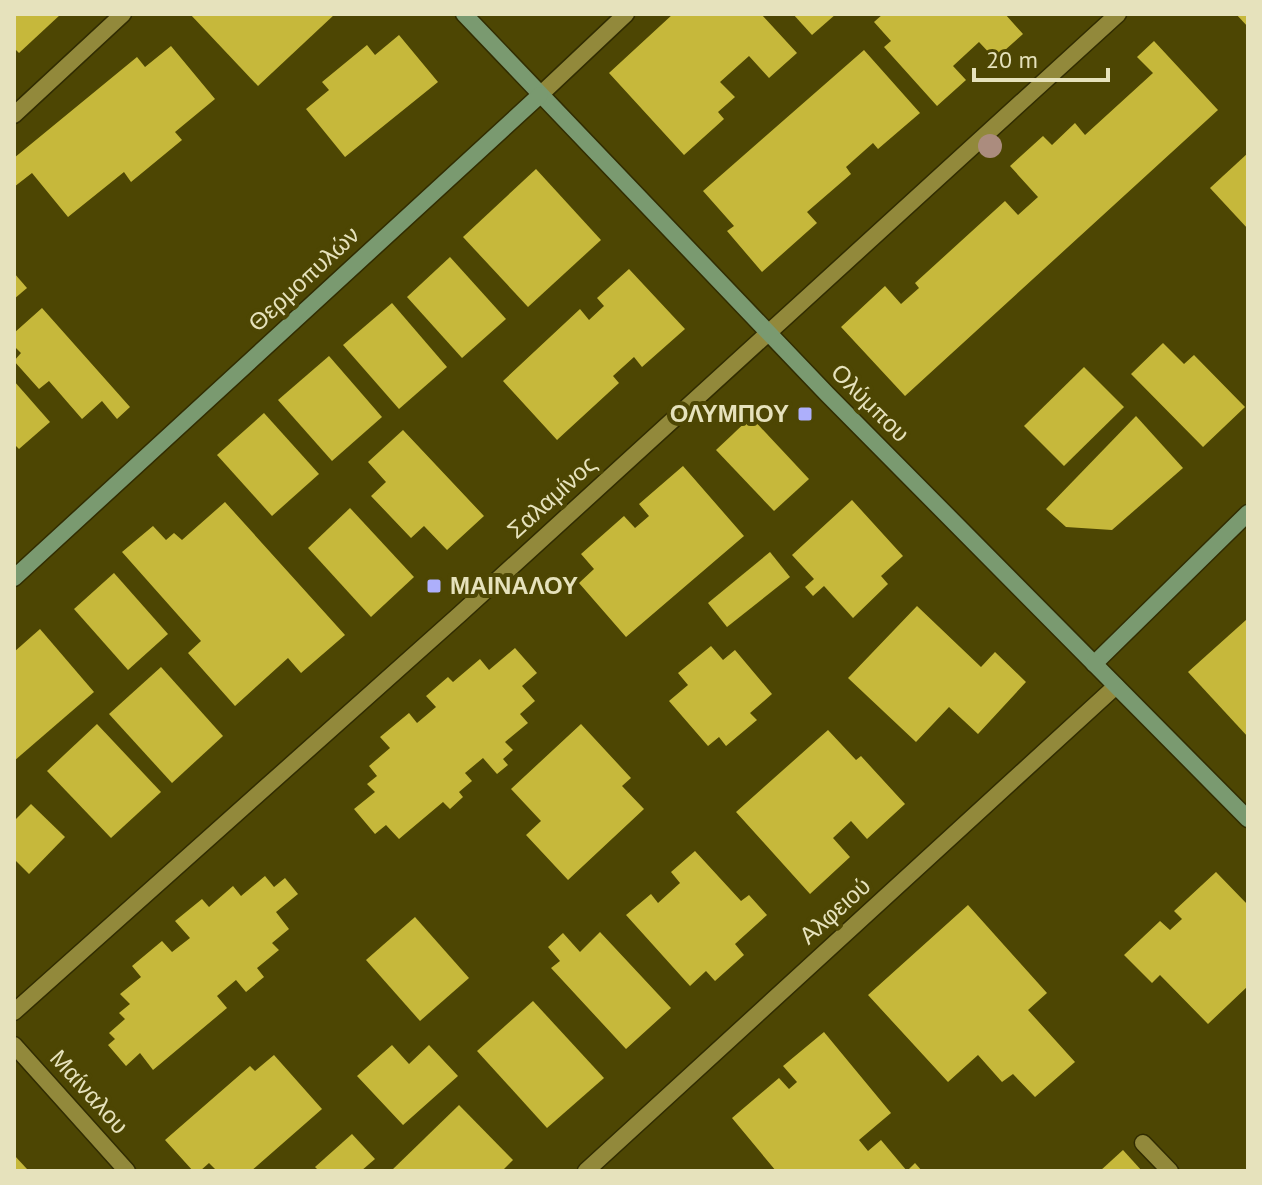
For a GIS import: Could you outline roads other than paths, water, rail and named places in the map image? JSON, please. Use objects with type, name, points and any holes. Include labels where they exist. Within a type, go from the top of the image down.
[{"type":"street","points":[[14,115],[123,14]]},
{"type":"street","name":"Ολύμπου","points":[[464,14],[767,332],[1248,819]]},
{"type":"street","name":"Θερμοπυλών","points":[[14,578],[626,14]]},
{"type":"street","name":"Σαλαμίνος","points":[[14,1012],[448,624],[1118,14]]},
{"type":"street","points":[[1094,664],[1248,513]]},
{"type":"street","name":"Αλφειού","points":[[586,1171],[1116,686]]},
{"type":"street","name":"Μαίναλου","points":[[14,1045],[127,1171]]},
{"type":"street","points":[[1143,1143],[1170,1171]]},
{"type":"place","name":"ΟΛΥΜΠΟΥ","points":[[805,414]]},
{"type":"place","name":"ΜΑΙΝΑΛΟΥ","points":[[434,586]]}]
